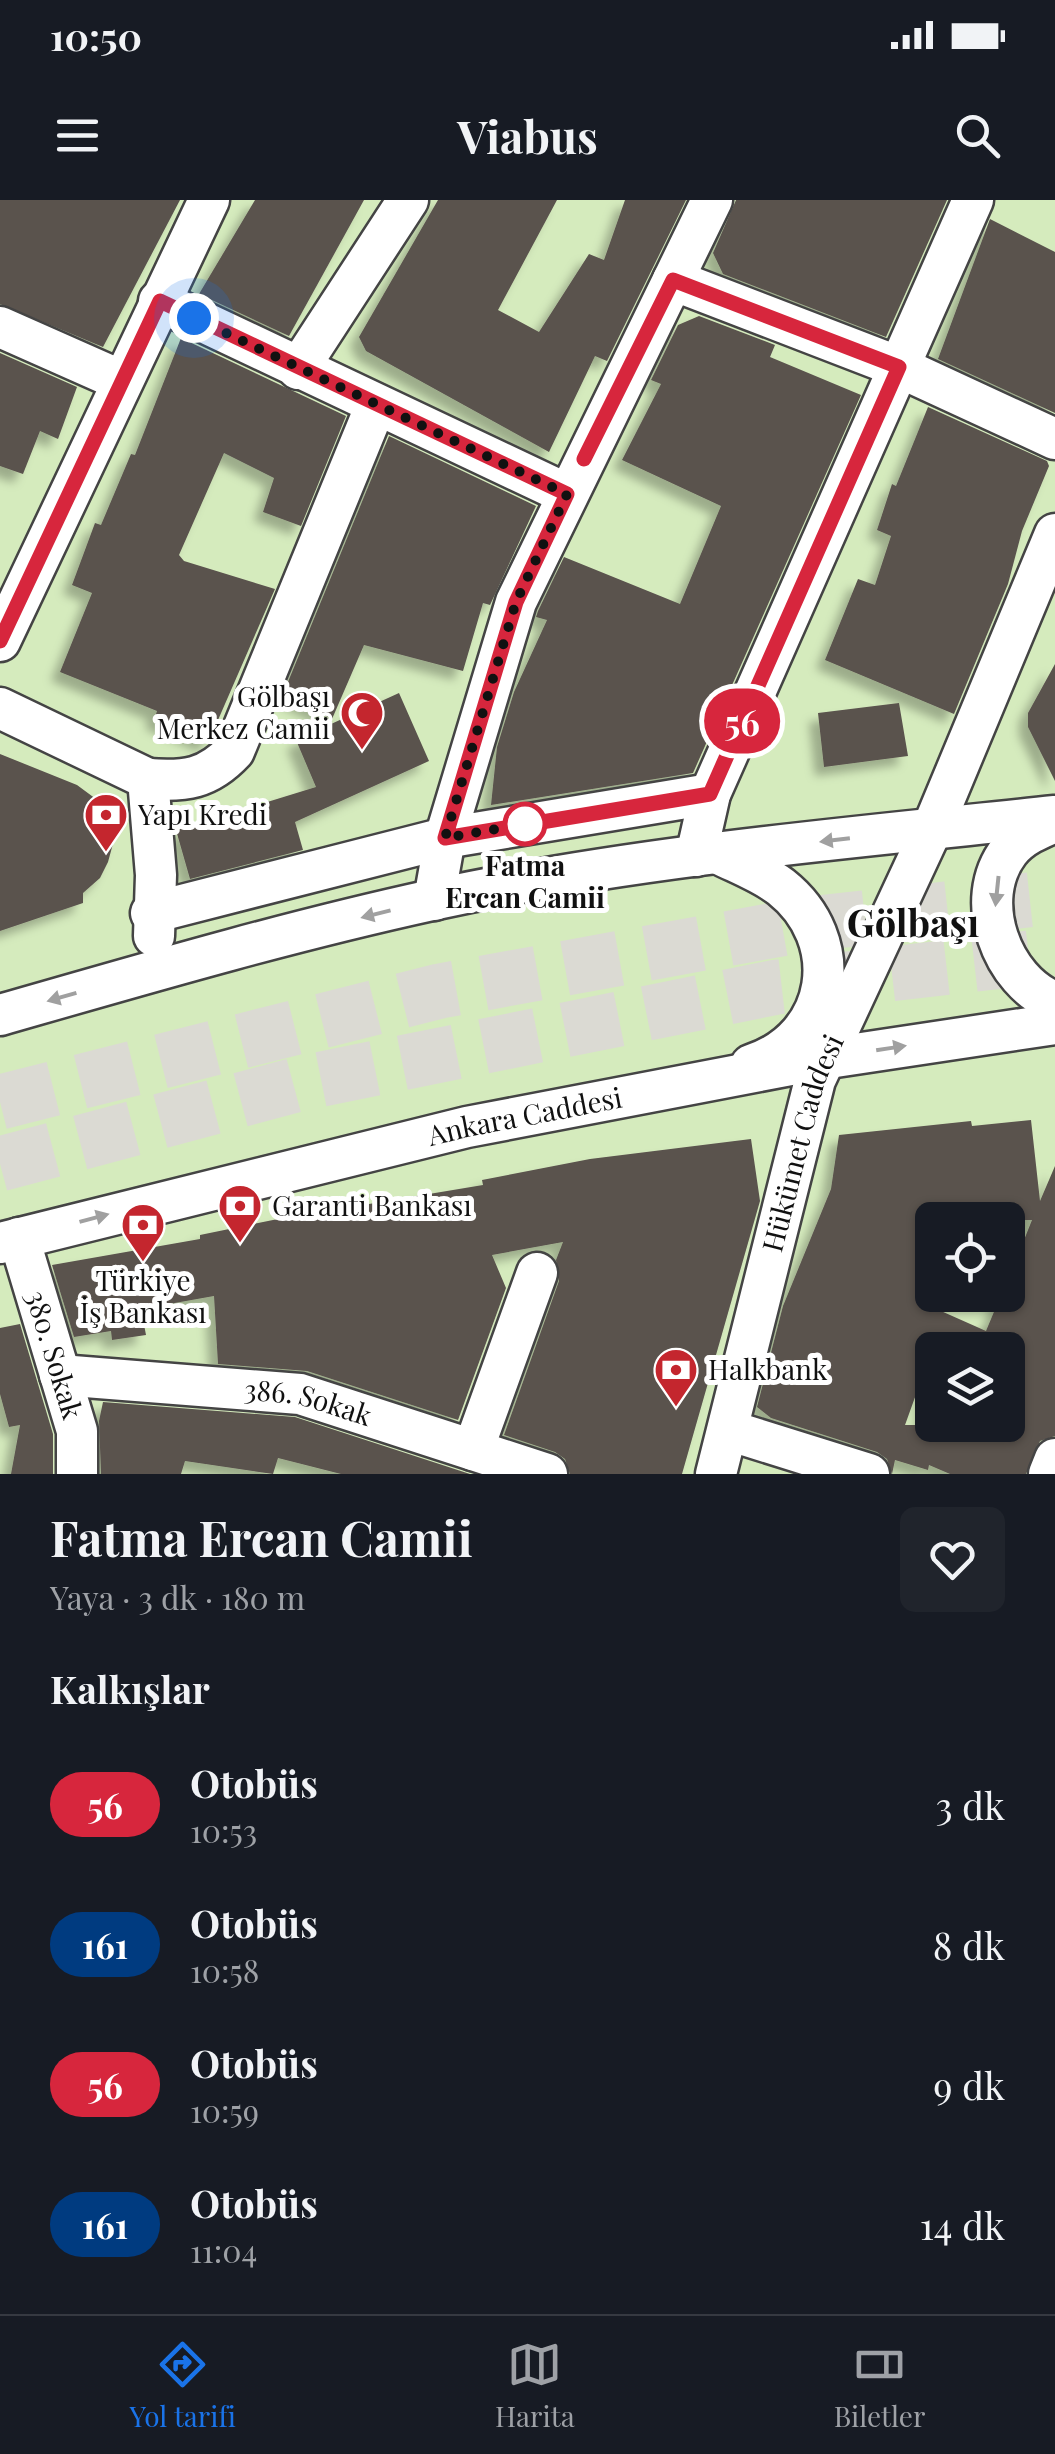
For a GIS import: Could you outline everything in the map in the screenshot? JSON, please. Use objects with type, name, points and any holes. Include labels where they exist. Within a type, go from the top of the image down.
[{"type":"street","points":[[0,641],[209,200]]},
{"type":"street","points":[[298,369],[408,200]]},
{"type":"street","points":[[434,900],[445,838],[516,602],[712,200]]},
{"type":"street","points":[[708,855],[710,794],[973,200]]},
{"type":"street","points":[[673,280],[899,367],[1055,439]]},
{"type":"street","points":[[160,301],[567,494]]},
{"type":"street","points":[[0,327],[122,381]]},
{"type":"street","points":[[0,708],[148,779],[185,782],[216,770],[234,751],[376,405]]},
{"type":"street","name":"Hükümet Caddesi","points":[[716,1474],[822,1060],[932,829],[1055,534]]},
{"type":"street","points":[[148,779],[156,875],[151,913],[158,970]]},
{"type":"street","points":[[151,913],[445,838],[710,794]]},
{"type":"street","points":[[0,1016],[158,970],[434,900],[708,855],[1055,819]]},
{"type":"street","points":[[1055,819],[1030,832],[1010,850],[1000,866],[995,910],[998,936],[1015,975],[1036,994],[1055,1002]]},
{"type":"street","points":[[691,1085],[765,1060],[792,1042],[813,1020],[826,986],[820,938],[804,912],[780,886],[708,855]]},
{"type":"street","name":"Ankara Caddesi","points":[[10,1241],[467,1127],[822,1060],[1055,1024]]},
{"type":"street","name":"380. Sokak","points":[[10,1241],[77,1431],[77,1474]]},
{"type":"street","points":[[473,1450],[537,1273]]},
{"type":"street","name":"386. Sokak","points":[[60,1376],[300,1394],[548,1474]]},
{"type":"street","points":[[728,1430],[869,1474]]},
{"type":"street","points":[[1048,1474],[1055,1460]]},
{"type":"green space","points":[[0,200],[1055,200],[1055,1474],[0,1474]]},
{"type":"building","points":[[0,200],[180,200],[103,347],[0,304]]},
{"type":"building","points":[[255,200],[364,200],[289,336],[199,294]]},
{"type":"building","points":[[438,200],[557,200],[498,310],[539,332],[589,254],[604,260],[625,200],[686,200],[607,361],[595,356],[549,452],[366,351],[359,337]]},
{"type":"building","points":[[736,200],[947,200],[886,337],[723,274],[713,253]]},
{"type":"building","points":[[990,219],[1055,252],[1055,413],[938,359]]},
{"type":"building","points":[[699,316],[775,345],[770,357],[861,395],[693,773],[491,805],[497,747],[514,692],[547,620],[536,617],[538,611],[564,557],[680,604],[721,506],[622,460],[661,384],[651,380],[678,325]]},
{"type":"building","points":[[181,338],[346,416],[301,526],[263,512],[274,478],[224,453],[179,555],[184,561],[275,589],[208,743],[154,720],[157,711],[60,672],[92,593],[72,585],[95,523],[101,525],[131,454],[135,455]]},
{"type":"building","points":[[0,353],[77,387],[58,439],[40,431],[23,474],[0,466]]},
{"type":"building","points":[[928,407],[1047,461],[1049,466],[1022,531],[1008,584],[954,714],[825,660],[858,579],[875,585],[891,536],[877,530],[892,484],[896,486]]},
{"type":"building","points":[[389,436],[536,506],[490,605],[483,603],[463,671],[364,645],[332,719],[283,694]]},
{"type":"building","points":[[1055,664],[1055,781],[1028,727],[1028,713]]},
{"type":"building","points":[[399,693],[429,761],[295,822],[303,850],[190,879],[176,830],[316,787],[296,740]]},
{"type":"building","points":[[899,703],[908,756],[824,767],[818,713]]},
{"type":"building","points":[[0,754],[77,785],[100,802],[114,840],[100,878],[83,893],[83,903],[0,931]]},
{"type":"building","points":[[1031,1120],[1040,1201],[1055,1166],[1055,1436],[1040,1441],[1026,1474],[950,1474],[929,1465],[928,1470],[895,1460],[892,1474],[887,1459],[877,1452],[771,1418],[757,1407],[783,1306],[831,1189],[839,1135],[971,1121],[972,1126]]},
{"type":"building","points":[[751,1139],[760,1201],[682,1474],[570,1474],[565,1459],[555,1452],[504,1435],[559,1281],[556,1260],[563,1242],[492,1255],[506,1288],[458,1420],[307,1371],[218,1364],[214,1296],[141,1309],[146,1335],[112,1340],[111,1331],[74,1337],[52,1265],[200,1239],[200,1235],[273,1220],[483,1185],[482,1180],[590,1159]]},
{"type":"building","points":[[20,1324],[53,1434],[53,1474],[11,1474],[20,1425],[9,1427],[0,1394],[0,1328]]},
{"type":"building","points":[[103,1402],[295,1417],[470,1474],[341,1474],[278,1458],[273,1474],[185,1461],[181,1474],[101,1474],[99,1421]]},
{"type":"tunnel","points":[[0,1102],[440,991],[808,924],[1055,897]]},
{"type":"tunnel","points":[[0,1164],[307,1082],[777,987],[1055,955]]},
{"type":"bus line","name":"56","points":[[0,641],[160,301],[567,494],[516,602],[445,838],[710,794],[899,367],[673,280],[584,459]]},
{"type":"place","name":"Gölbaşı Merkez Camii","points":[[362,751]]},
{"type":"place","name":"Fatma Ercan Camii","points":[[525,824]]},
{"type":"place","name":"Yapı Kredi","points":[[106,853]]},
{"type":"place","name":"Garanti Bankası","points":[[240,1244]]},
{"type":"place","name":"Türkiye İş Bankası","points":[[143,1263]]},
{"type":"place","name":"Halkbank","points":[[676,1408]]},
{"type":"district","name":"Gölbaşı","points":[[913,924]]},
{"type":"route","points":[[194,318],[567,494],[516,602],[445,838],[525,824]]}]
